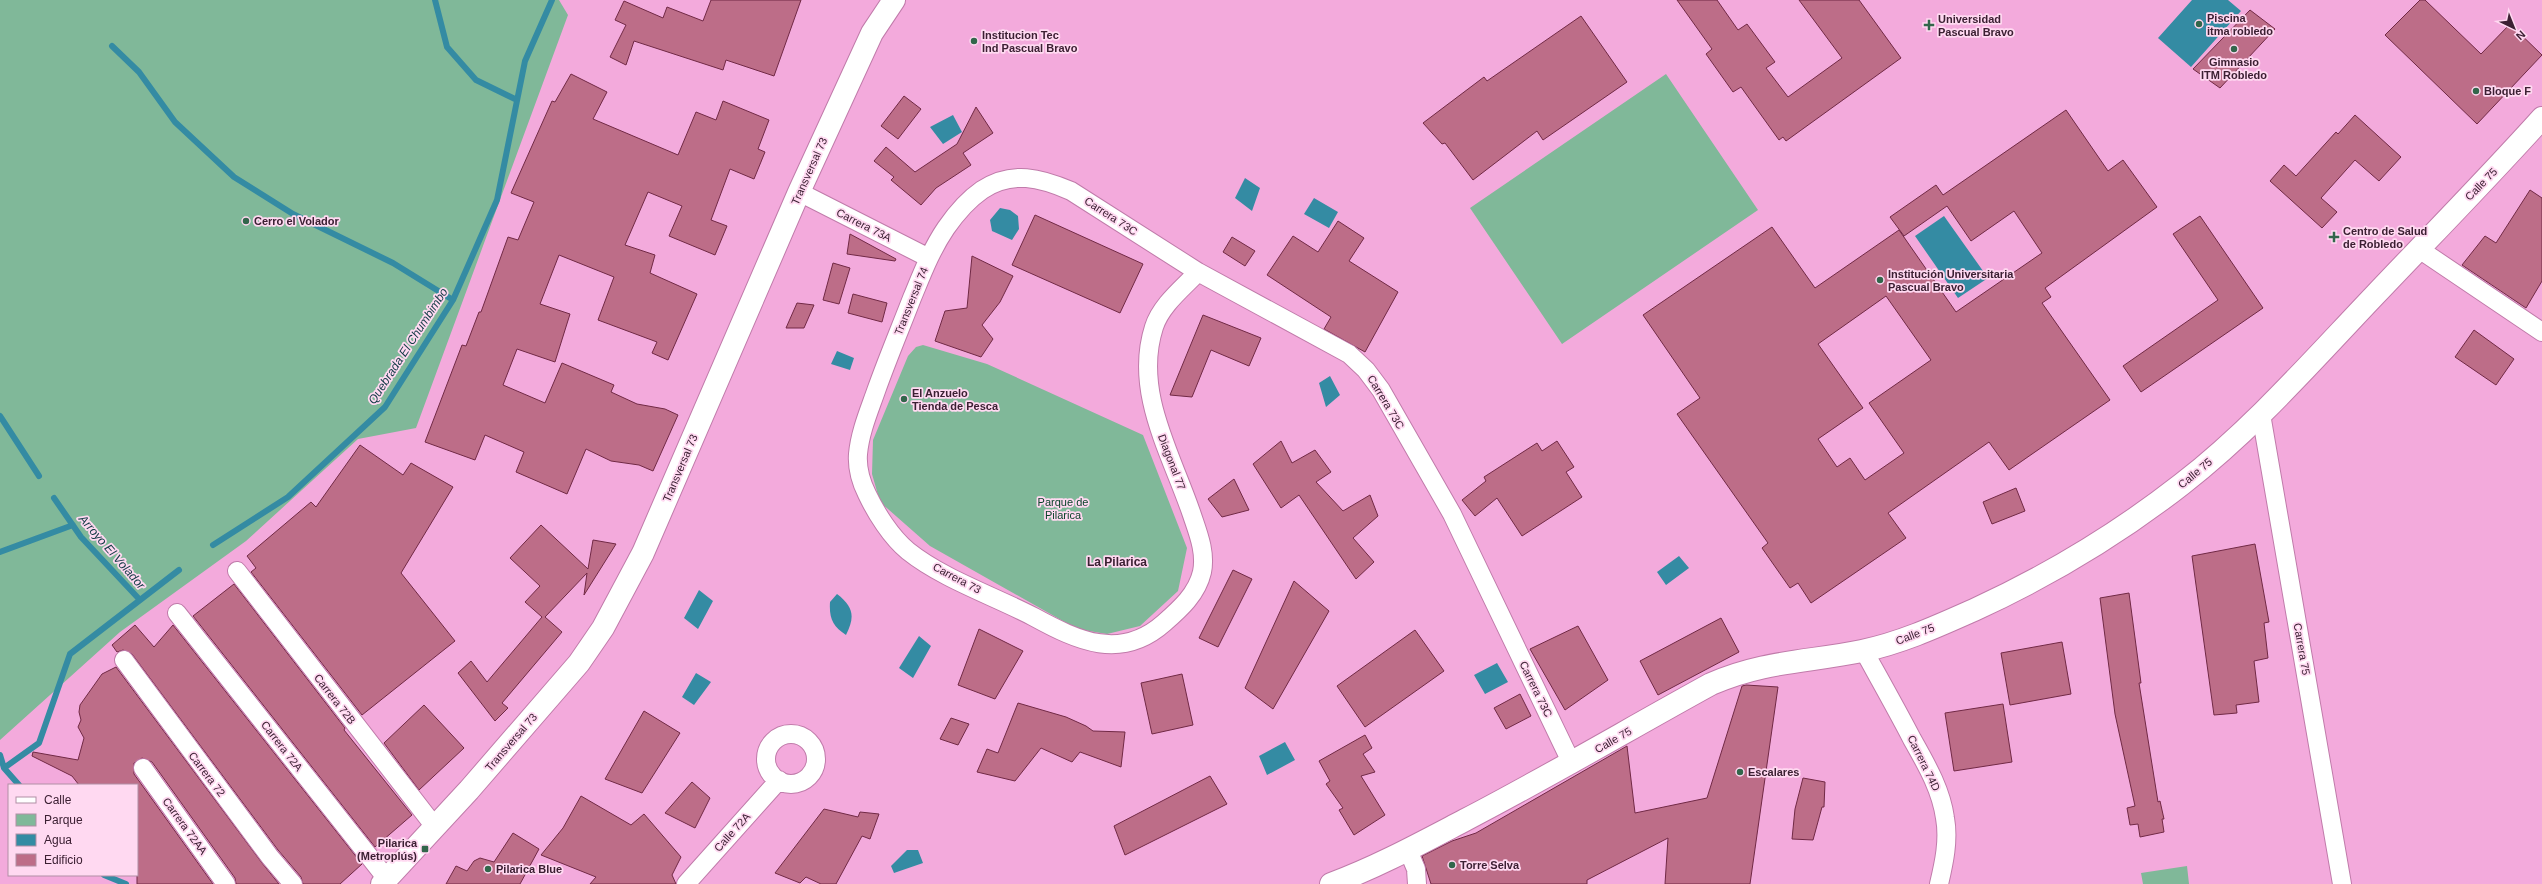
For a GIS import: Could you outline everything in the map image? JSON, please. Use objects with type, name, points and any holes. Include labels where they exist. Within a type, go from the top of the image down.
[{"type":"street","name":"Transversal 73","points":[[384,882],[435,827],[579,663],[603,628],[643,553],[799,192],[872,33],[894,0]]},
{"type":"street","name":"Calle 75","points":[[1331,884],[1408,850],[1572,764],[1663,710],[1734,674],[1766,665],[1864,651],[1921,632],[1974,610],[2077,556],[2115,533],[2183,484],[2261,414],[2542,118]]},
{"type":"street","name":"Carrera 73C","points":[[981,191],[1014,177],[1032,177],[1071,191],[1198,272],[1326,340],[1349,354],[1366,370],[1381,390],[1452,514],[1572,764]]},
{"type":"street","name":"Transversal 74","points":[[864,425],[886,363],[929,258],[946,228],[981,191]]},
{"type":"street","name":"Carrera 73A","points":[[799,192],[929,258]]},
{"type":"street","points":[[2419,249],[2542,332]]},
{"type":"street","name":"Diagonal 77","points":[[1140,640],[1160,627],[1184,604],[1194,592],[1203,569],[1201,543],[1156,421],[1149,381],[1154,327],[1162,311],[1198,272]]},
{"type":"street","name":"Carrera 75","points":[[2261,414],[2342,884]]},
{"type":"street","name":"Carrera 73","points":[[864,425],[858,452],[861,479],[878,514],[907,551],[952,578],[1074,636],[1097,645],[1124,644],[1140,640]]},
{"type":"street","name":"Carrera 72B","points":[[237,571],[435,827]]},
{"type":"street","name":"Carrera 72A","points":[[177,613],[384,882]]},
{"type":"street","name":"Carrera 74D","points":[[1864,651],[1927,767],[1941,798],[1946,819],[1946,835],[1945,860],[1939,884]]},
{"type":"street","name":"Carrera 72","points":[[124,660],[265,851],[293,884]]},
{"type":"street","name":"Carrera 72AA","points":[[143,768],[226,884]]},
{"type":"street","name":"Calle 72A","points":[[686,884],[779,780]]},
{"type":"street","points":[[1408,850],[1416,869],[1417,884]]},
{"type":"green space","name":"Cerro el Volador","points":[[0,0],[559,0],[568,15],[416,428],[358,439],[246,541],[120,632],[0,740]]},
{"type":"green space","points":[[1666,74],[1758,210],[1562,344],[1470,208]]},
{"type":"green space","name":"Parque de Pilarica","points":[[923,345],[987,364],[1143,435],[1187,548],[1178,591],[1140,626],[1107,634],[1077,629],[930,546],[880,502],[872,474],[873,440],[908,356],[916,347]]},
{"type":"green space","points":[[2187,866],[2189,884],[2143,884],[2141,873]]},
{"type":"water","name":"Piscina itma robledo","points":[[2192,0],[2228,0],[2241,11],[2191,67],[2158,38]]},
{"type":"water","points":[[953,115],[962,132],[943,144],[930,127]]},
{"type":"water","points":[[1245,178],[1260,188],[1252,211],[1235,198]]},
{"type":"water","points":[[1314,198],[1338,212],[1329,228],[1304,214]]},
{"type":"water","points":[[1000,208],[1010,210],[1018,216],[1019,229],[1012,240],[992,231],[990,220]]},
{"type":"water","points":[[1944,216],[1988,278],[1958,298],[1915,236]]},
{"type":"water","points":[[837,351],[854,358],[850,370],[831,364]]},
{"type":"water","points":[[1330,376],[1340,395],[1326,407],[1319,383]]},
{"type":"water","points":[[1679,556],[1689,568],[1666,585],[1657,572]]},
{"type":"water","points":[[699,590],[713,601],[698,629],[684,618]]},
{"type":"water","points":[[837,594],[847,603],[850,608],[852,618],[846,635],[835,625],[831,618],[830,602]]},
{"type":"water","points":[[919,636],[931,646],[913,678],[899,668]]},
{"type":"water","points":[[1497,663],[1508,682],[1485,694],[1474,675]]},
{"type":"water","points":[[696,673],[711,682],[694,705],[682,697]]},
{"type":"water","points":[[1285,742],[1295,760],[1267,775],[1259,756]]},
{"type":"water","points":[[907,850],[918,850],[923,863],[894,873],[891,866]]},
{"type":"building","points":[[711,0],[801,0],[774,76],[726,60],[723,70],[634,41],[626,65],[610,57],[626,25],[615,20],[624,1],[663,18],[667,7],[703,21]]},
{"type":"building","points":[[1677,0],[1717,0],[1738,30],[1747,24],[1775,62],[1766,68],[1788,97],[1842,58],[1799,0],[1859,0],[1901,58],[1786,141],[1783,137],[1779,140],[1741,87],[1733,92],[1706,54],[1712,49]]},
{"type":"building","name":"Bloque F","points":[[2420,0],[2425,0],[2481,54],[2510,24],[2542,55],[2477,124],[2385,35]]},
{"type":"building","name":"Gimnasio ITM Robledo","points":[[2250,10],[2275,29],[2220,88],[2193,69]]},
{"type":"building","points":[[1581,16],[1627,82],[1543,140],[1537,131],[1473,180],[1445,143],[1442,144],[1423,123],[1484,77],[1487,81]]},
{"type":"building","points":[[571,74],[607,92],[593,119],[678,155],[696,112],[716,120],[723,101],[769,120],[758,149],[765,152],[754,179],[730,169],[711,220],[727,226],[715,255],[669,236],[682,206],[648,192],[625,245],[655,255],[650,273],[697,294],[668,360],[652,353],[657,342],[598,320],[614,277],[559,255],[540,304],[570,314],[555,362],[517,349],[503,385],[545,403],[562,363],[614,385],[611,392],[637,404],[665,409],[678,415],[653,471],[639,465],[611,461],[586,449],[567,494],[516,472],[524,452],[485,435],[475,460],[425,442],[462,345],[466,346],[479,312],[481,312],[508,237],[518,240],[534,202],[511,193],[552,101],[555,102]]},
{"type":"building","points":[[904,96],[921,109],[898,139],[881,126]]},
{"type":"building","points":[[976,107],[993,133],[963,153],[971,165],[936,188],[921,205],[891,180],[894,177],[874,161],[886,147],[915,172],[957,144]]},
{"type":"building","points":[[2066,110],[2108,171],[2123,160],[2157,207],[2045,288],[2051,297],[2042,303],[2110,400],[2009,470],[1989,442],[1888,513],[1906,538],[1811,603],[1798,583],[1790,588],[1762,548],[1768,543],[1677,414],[1700,398],[1643,315],[1772,227],[1815,288],[1899,230],[1956,312],[2042,253],[2014,211],[1971,241],[1947,206],[1904,236],[1890,217],[1936,185],[1943,195]],"holes":[[[1886,296],[1931,360],[1869,403],[1904,453],[1865,480],[1850,458],[1837,467],[1818,439],[1863,408],[1818,344]]]},
{"type":"building","points":[[2355,115],[2401,157],[2379,181],[2355,160],[2321,198],[2337,212],[2322,228],[2270,181],[2284,165],[2296,176],[2336,132],[2338,134]]},
{"type":"building","points":[[2530,190],[2542,198],[2542,281],[2526,308],[2462,265],[2485,236],[2496,243]]},
{"type":"building","points":[[1035,215],[1143,264],[1120,313],[1012,265]]},
{"type":"building","points":[[2200,216],[2263,308],[2141,392],[2123,366],[2218,300],[2173,234]]},
{"type":"building","points":[[1338,221],[1364,238],[1349,261],[1398,292],[1365,352],[1324,329],[1331,317],[1267,275],[1293,236],[1318,252]]},
{"type":"building","points":[[850,234],[896,259],[895,261],[847,254]]},
{"type":"building","points":[[1232,237],[1255,251],[1245,266],[1223,252]]},
{"type":"building","points":[[972,256],[1013,276],[1000,302],[982,325],[993,339],[981,357],[935,341],[945,311],[967,308]]},
{"type":"building","points":[[833,263],[850,268],[839,304],[823,300]]},
{"type":"building","points":[[853,294],[887,303],[882,322],[848,313]]},
{"type":"building","points":[[797,303],[814,305],[804,328],[786,328]]},
{"type":"building","points":[[1203,315],[1261,338],[1249,366],[1211,350],[1192,397],[1170,395]]},
{"type":"building","points":[[2474,330],[2514,359],[2496,385],[2455,357]]},
{"type":"building","points":[[1281,441],[1292,463],[1315,450],[1331,472],[1316,482],[1343,511],[1370,495],[1378,516],[1353,538],[1374,562],[1356,579],[1299,495],[1281,508],[1253,464]]},
{"type":"building","points":[[1557,441],[1574,467],[1566,472],[1582,497],[1522,536],[1497,498],[1475,516],[1462,500],[1486,481],[1484,477],[1537,443],[1542,451]]},
{"type":"building","points":[[360,445],[403,475],[411,463],[453,487],[401,573],[455,641],[362,715],[251,572],[256,568],[247,556],[311,502],[316,507]]},
{"type":"building","points":[[1234,479],[1249,510],[1222,517],[1208,499]]},
{"type":"building","points":[[2016,488],[2025,511],[1992,524],[1983,502]]},
{"type":"building","points":[[541,525],[588,569],[593,540],[616,544],[584,595],[587,573],[545,617],[562,632],[502,703],[508,708],[495,721],[458,673],[471,661],[487,682],[542,617],[525,602],[540,586],[510,558]]},
{"type":"building","points":[[2255,544],[2269,622],[2264,623],[2268,658],[2254,661],[2259,702],[2236,705],[2237,713],[2214,715],[2192,556]]},
{"type":"building","points":[[1233,570],[1252,579],[1218,647],[1199,638]]},
{"type":"building","points":[[1294,581],[1329,611],[1273,709],[1245,688]]},
{"type":"building","points":[[234,584],[345,728],[344,730],[412,815],[375,847],[193,616]]},
{"type":"building","points":[[2129,593],[2141,683],[2139,683],[2158,802],[2160,801],[2164,819],[2162,819],[2164,832],[2140,837],[2138,824],[2130,825],[2127,808],[2135,806],[2115,714],[2100,598]]},
{"type":"building","points":[[1721,618],[1739,652],[1658,695],[1640,661]]},
{"type":"building","points":[[135,625],[154,647],[173,625],[362,864],[340,884],[303,884],[301,877],[278,850],[132,654],[123,650],[117,652],[112,645]]},
{"type":"building","points":[[1578,626],[1608,680],[1565,710],[1530,649]]},
{"type":"building","points":[[979,629],[1023,651],[995,699],[958,685]]},
{"type":"building","points":[[1415,630],[1444,671],[1365,727],[1337,686]]},
{"type":"building","points":[[2062,642],[2071,694],[2010,705],[2001,653]]},
{"type":"building","points":[[116,667],[279,884],[236,884],[235,878],[152,762],[142,758],[134,763],[134,774],[213,884],[137,884],[138,784],[78,784],[72,776],[32,756],[33,752],[78,760],[84,738],[78,727],[81,720],[79,712],[80,705],[102,674]]},
{"type":"building","points":[[1182,674],[1193,725],[1152,734],[1141,683]]},
{"type":"building","name":"Escalares","points":[[1742,686],[1778,687],[1750,884],[1665,884],[1668,838],[1587,880],[1587,884],[1431,884],[1422,856],[1452,841],[1476,833],[1627,746],[1635,813],[1707,798]]},
{"type":"building","points":[[1520,694],[1531,716],[1506,729],[1494,708]]},
{"type":"building","points":[[1018,703],[1066,717],[1086,726],[1093,731],[1125,732],[1121,767],[1080,752],[1072,762],[1041,748],[1015,781],[977,772],[987,749],[998,753]]},
{"type":"building","points":[[2003,704],[2012,762],[1954,771],[1945,713]]},
{"type":"building","points":[[424,705],[464,748],[419,790],[384,743]]},
{"type":"building","points":[[644,711],[680,733],[642,793],[605,779]]},
{"type":"building","points":[[951,718],[969,724],[958,745],[940,739]]},
{"type":"building","points":[[1365,735],[1372,748],[1363,754],[1375,772],[1361,776],[1385,815],[1354,835],[1339,810],[1343,808],[1326,784],[1330,781],[1319,761]]},
{"type":"building","points":[[1210,776],[1227,804],[1125,855],[1114,826]]},
{"type":"building","points":[[1803,778],[1825,782],[1824,807],[1822,807],[1813,840],[1792,839],[1795,809]]},
{"type":"building","points":[[692,782],[710,798],[695,828],[665,813]]},
{"type":"building","points":[[581,796],[631,825],[644,814],[681,857],[672,875],[676,884],[590,884],[596,877],[541,855],[563,828]]},
{"type":"building","points":[[824,809],[858,817],[860,812],[879,814],[870,839],[862,836],[836,884],[821,884],[806,877],[800,883],[775,873]]},
{"type":"building","points":[[513,833],[539,849],[520,884],[446,884],[456,866],[467,871],[474,861],[480,858],[494,862]]},
{"type":"waterway","points":[[435,0],[447,47],[476,80],[517,100]]},
{"type":"waterway","name":"Quebrada El Chumbimbo","points":[[213,545],[288,497],[385,407],[453,300],[497,200],[525,61],[552,0]]},
{"type":"waterway","points":[[112,46],[139,72],[175,122],[234,177],[293,214],[393,263],[453,300]]},
{"type":"waterway","name":"Arroyo El Volador","points":[[0,416],[39,476]]},
{"type":"waterway","name":"Arroyo El Volador","points":[[54,498],[81,537],[140,600]]},
{"type":"waterway","points":[[0,552],[73,525]]},
{"type":"waterway","name":"Quebrada El Chumbimbo","points":[[4,768],[39,743],[70,654],[179,570]]},
{"type":"waterway","points":[[0,755],[4,768],[18,784]]},
{"type":"waterway","points":[[106,876],[126,884]]},
{"type":"place","name":"Piscina itma robledo","points":[[2199,24]]},
{"type":"place","name":"Universidad Pascual Bravo","points":[[1929,25]]},
{"type":"place","name":"Institucion Tec Ind Pascual Bravo","points":[[974,41]]},
{"type":"place","name":"Gimnasio ITM Robledo","points":[[2234,49]]},
{"type":"place","name":"Bloque F","points":[[2476,91]]},
{"type":"place","name":"Cerro el Volador","points":[[246,221]]},
{"type":"place","name":"Centro de Salud de Robledo","points":[[2334,237]]},
{"type":"place","name":"Institución Universitaria Pascual Bravo","points":[[1880,280]]},
{"type":"place","name":"El Anzuelo Tienda de Pesca","points":[[904,399]]},
{"type":"place","name":"Escalares","points":[[1740,772]]},
{"type":"place","name":"Pilarica (Metroplús)","points":[[425,849]]},
{"type":"place","name":"Torre Selva","points":[[1452,865]]},
{"type":"place","name":"Pilarica Blue","points":[[488,869]]},
{"type":"district","name":"La Pilarica","points":[[1117,562]]}]
